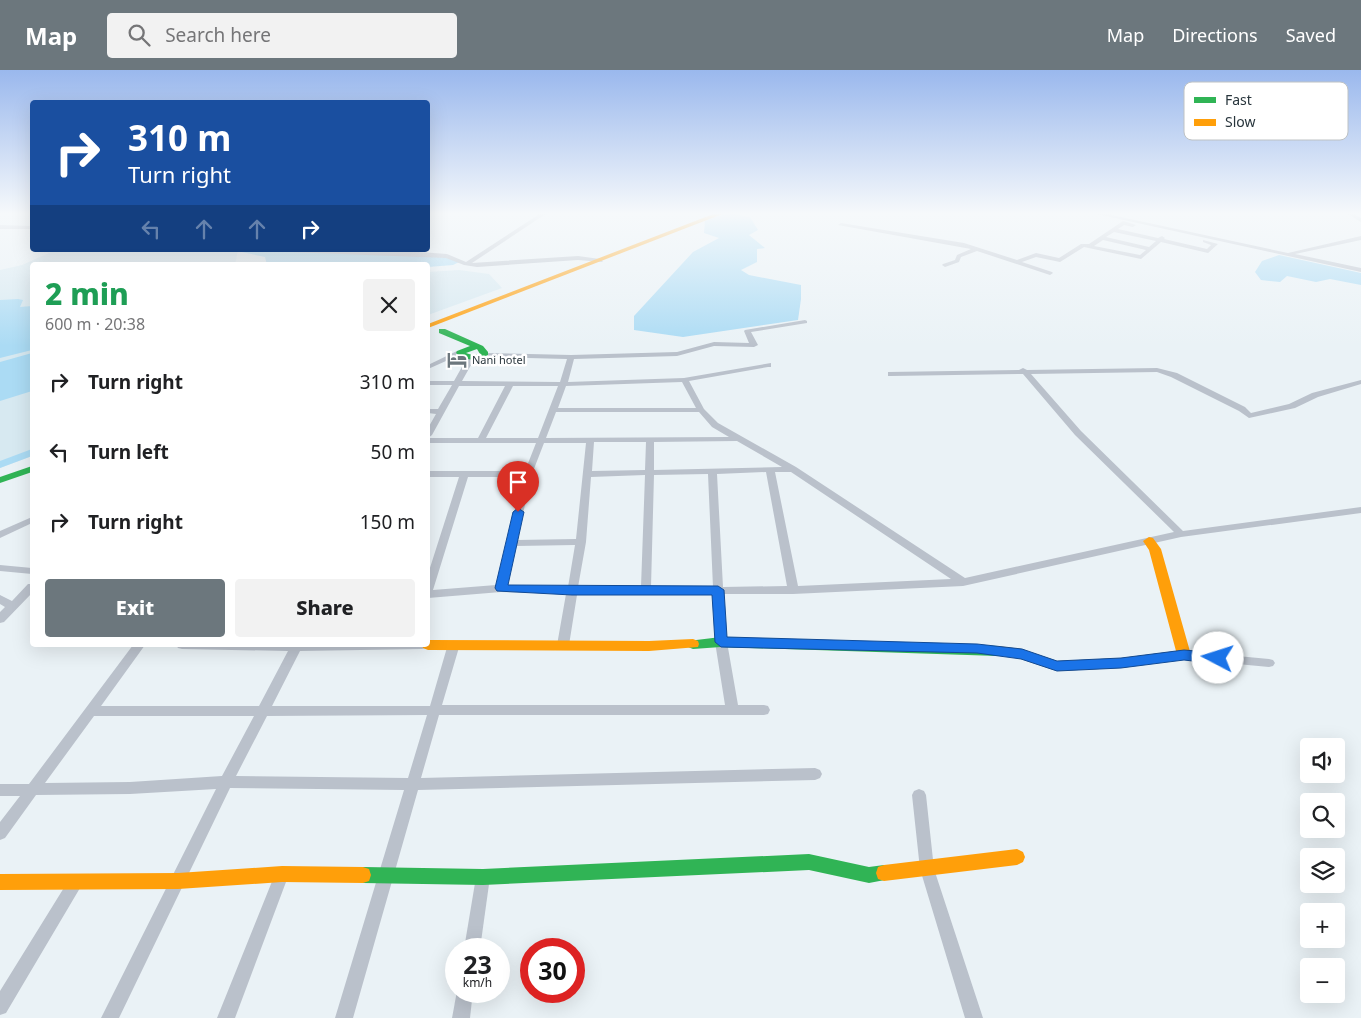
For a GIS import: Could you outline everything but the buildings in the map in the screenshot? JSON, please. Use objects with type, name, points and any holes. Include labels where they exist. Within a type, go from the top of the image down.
[{"type":"main road","points":[[597,260],[604,257]]},
{"type":"main road","points":[[430,323],[604,257]]},
{"type":"main road","points":[[430,325],[480,351]]},
{"type":"main road","points":[[442,332],[460,353],[471,358],[480,351]]},
{"type":"main road","points":[[460,353],[480,351]]},
{"type":"main road","points":[[0,480],[30,470]]},
{"type":"main road","points":[[430,645],[649,646],[721,642],[977,648],[1022,654],[1057,666],[1121,663],[1184,655],[1155,549],[1149,541]]},
{"type":"main road","points":[[0,882],[178,881],[282,874],[483,876],[809,862],[869,875],[1017,857]]},
{"type":"street","points":[[445,257],[466,264],[597,260]]},
{"type":"street","points":[[466,264],[476,257]]},
{"type":"street","points":[[945,265],[957,261],[959,257]]},
{"type":"street","points":[[1002,257],[1050,273]]},
{"type":"street","points":[[1017,262],[1030,257]]},
{"type":"street","points":[[1047,257],[1060,260],[1064,257]]},
{"type":"street","points":[[1303,257],[1361,270]]},
{"type":"street","points":[[480,351],[571,357],[677,354],[714,344],[754,345],[747,331],[805,322]]},
{"type":"street","points":[[430,365],[460,353]]},
{"type":"street","points":[[501,588],[528,474],[563,384],[571,357]]},
{"type":"street","points":[[430,432],[471,358]]},
{"type":"street","points":[[430,383],[563,384],[684,380],[768,366]]},
{"type":"street","points":[[891,374],[1023,370],[1164,371],[1242,409],[1249,416],[1292,406],[1316,395],[1361,382]]},
{"type":"street","points":[[1023,370],[1078,433],[1181,534]]},
{"type":"street","points":[[684,380],[702,410],[715,425],[736,439],[793,469],[963,582]]},
{"type":"street","points":[[481,440],[510,384]]},
{"type":"street","points":[[553,410],[702,410]]},
{"type":"street","points":[[430,411],[442,412]]},
{"type":"street","points":[[430,441],[590,441],[650,438],[736,439]]},
{"type":"street","points":[[646,590],[650,438]]},
{"type":"street","points":[[563,645],[581,542],[590,441]]},
{"type":"street","points":[[587,474],[650,474],[793,469]]},
{"type":"street","points":[[770,470],[793,590]]},
{"type":"street","points":[[712,472],[721,642],[732,709]]},
{"type":"street","points":[[430,474],[528,474]]},
{"type":"street","points":[[430,583],[464,474]]},
{"type":"street","points":[[430,594],[501,588],[572,591],[793,590],[963,582],[1181,534],[1361,510]]},
{"type":"street","points":[[0,535],[30,521]]},
{"type":"street","points":[[511,543],[581,542]]},
{"type":"street","points":[[0,568],[30,571]]},
{"type":"street","points":[[0,619],[30,589]]},
{"type":"street","points":[[0,599],[12,606]]},
{"type":"street","points":[[344,1018],[454,644]]},
{"type":"street","points":[[0,833],[138,647]]},
{"type":"street","points":[[258,647],[311,647]]},
{"type":"street","points":[[110,1018],[226,782],[296,648]]},
{"type":"street","points":[[1184,655],[1269,663]]},
{"type":"street","points":[[92,711],[764,710]]},
{"type":"street","points":[[0,790],[130,788],[226,782],[413,784],[815,774]]},
{"type":"street","points":[[919,795],[922,838],[927,869],[974,1018]]},
{"type":"street","points":[[226,1018],[282,874]]},
{"type":"street","points":[[474,938],[483,876]]},
{"type":"street","points":[[0,1007],[75,882]]},
{"type":"street","points":[[461,1018],[463,1003]]},
{"type":"shaded area","points":[[40,257],[237,257],[236,262],[30,262],[30,457],[0,468],[0,270],[22,265]]},
{"type":"shaded area","points":[[265,257],[446,257],[459,262],[453,265],[430,267],[430,262],[266,262]]},
{"type":"shaded area","points":[[688,257],[757,257],[757,262],[741,270],[749,275],[801,285],[798,320],[683,337],[634,330],[634,316]]},
{"type":"shaded area","points":[[1273,257],[1289,257],[1361,273],[1361,285],[1330,279],[1316,282],[1287,276],[1280,282],[1261,280],[1255,272],[1262,261]]},
{"type":"shaded area","points":[[459,270],[489,274],[502,288],[430,314],[430,272]]},
{"type":"shaded area","points":[[0,300],[23,300],[20,307],[30,306],[30,350],[0,358]]},
{"type":"shaded area","points":[[30,354],[30,392],[0,401],[0,362]]},
{"type":"shaded area","points":[[30,450],[30,457],[0,468],[0,461]]},
{"type":"traffic: fast","points":[[442,331],[480,348],[484,352],[484,355],[475,357],[463,355],[460,353],[476,347]]},
{"type":"traffic: fast","points":[[0,480],[30,470]]},
{"type":"traffic: fast","points":[[693,644],[721,642],[998,651]]},
{"type":"traffic: fast","points":[[363,875],[483,877],[809,862],[869,875],[884,873]]},
{"type":"traffic: slow","points":[[430,325],[607,257]]},
{"type":"traffic: slow","points":[[998,651],[1022,654],[1057,666],[1121,663],[1184,655],[1155,549],[1149,541]]},
{"type":"traffic: slow","points":[[430,645],[649,646],[693,644]]},
{"type":"traffic: slow","points":[[884,873],[1017,857]]},
{"type":"traffic: slow","points":[[0,882],[178,881],[282,874],[363,875]]},
{"type":"place","name":"Nani hotel","points":[[457,360]]},
{"type":"route","points":[[518,512],[501,588],[572,591],[718,590],[721,642],[977,648],[1022,654],[1057,666],[1121,663],[1184,655],[1218,658]]}]
